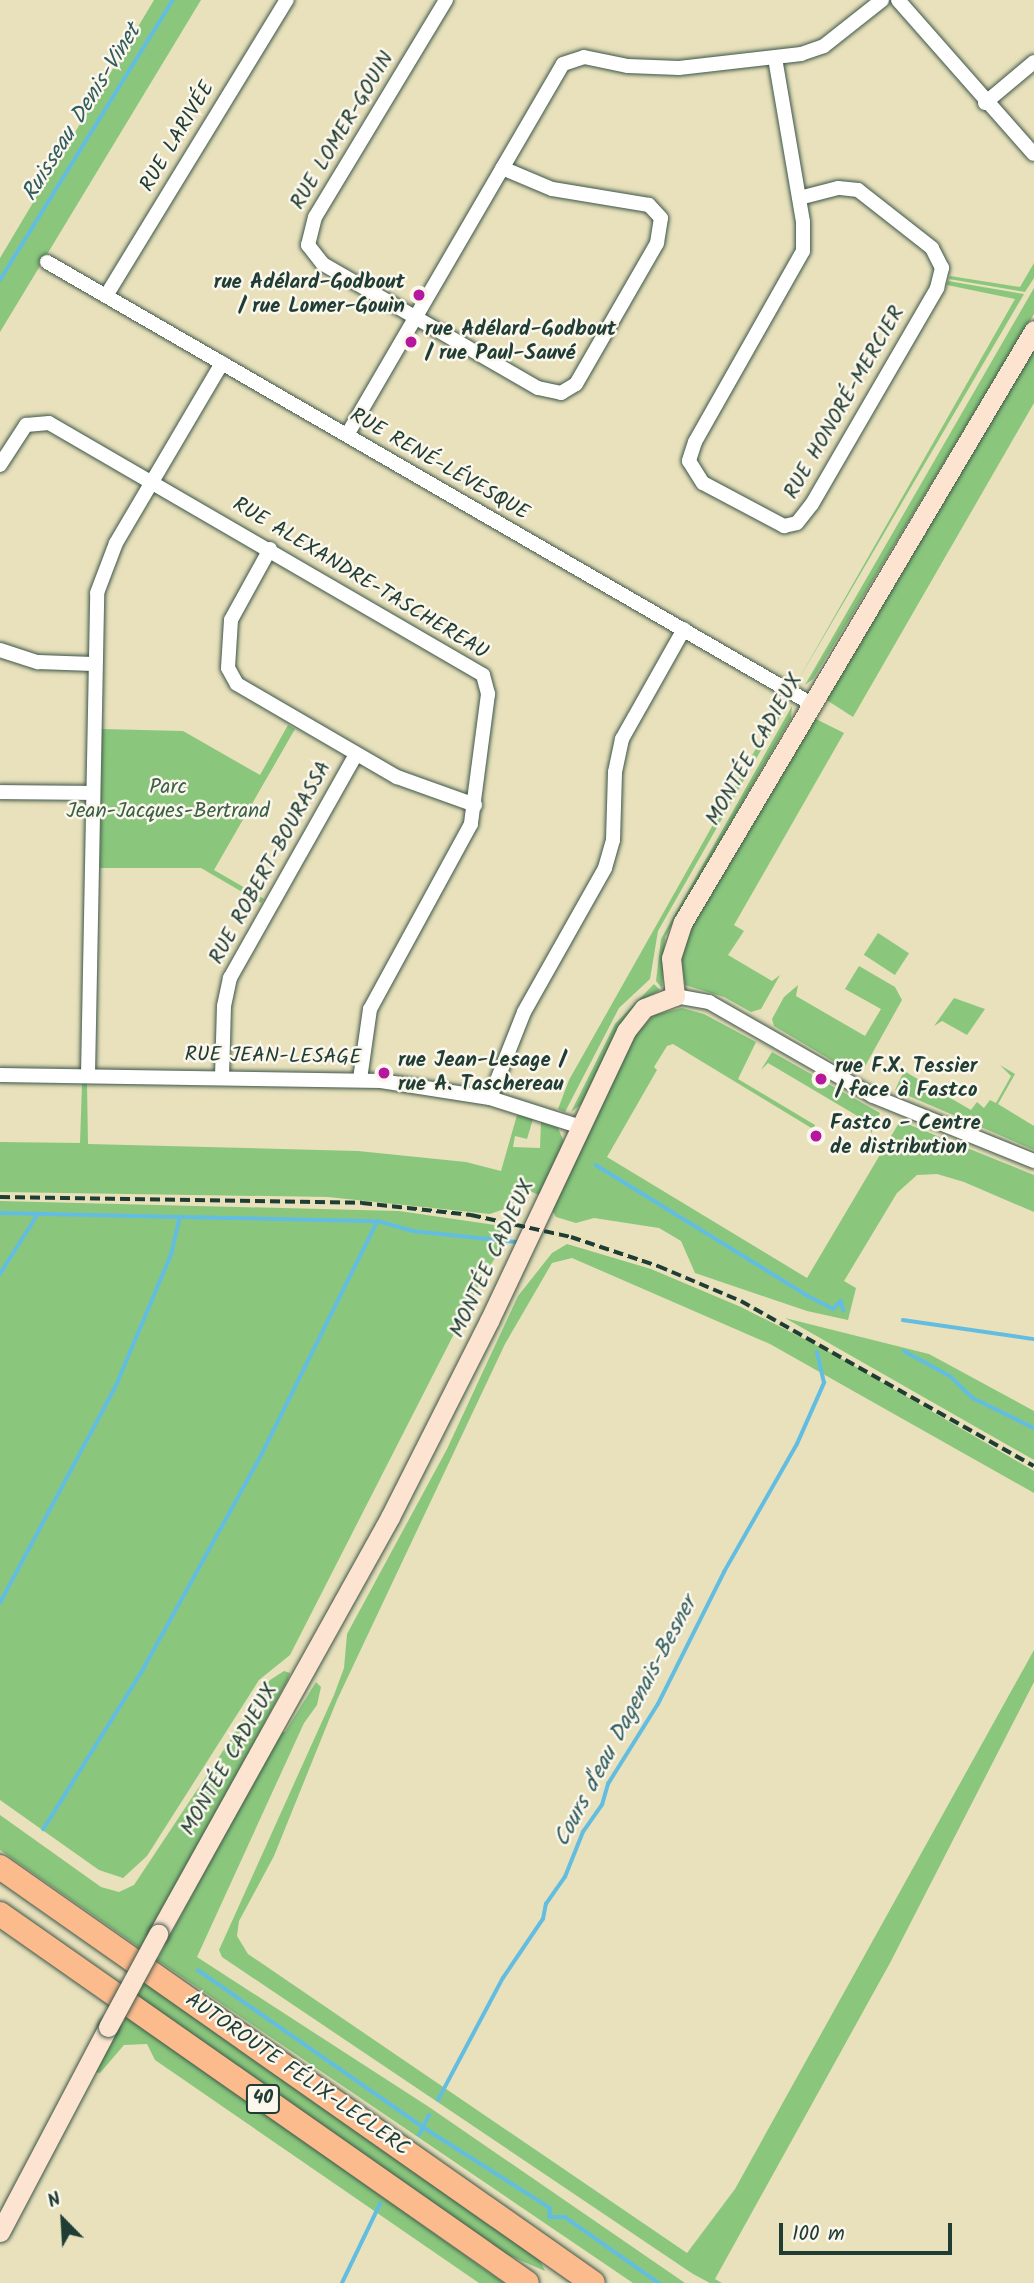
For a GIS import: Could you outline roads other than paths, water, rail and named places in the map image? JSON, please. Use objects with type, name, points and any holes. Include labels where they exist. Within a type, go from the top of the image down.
[{"type":"highway","name":"AUTOROUTE FÉLIX-LECLERC","points":[[0,1867],[593,2283]]},
{"type":"highway","name":"AUTOROUTE FÉLIX-LECLERC","points":[[0,1914],[527,2283]]},
{"type":"highway","points":[[566,2264],[601,2283]]},
{"type":"street","name":"RUE LARIVÉE","points":[[106,296],[287,0]]},
{"type":"street","name":"RUE LOMER-GOUIN","points":[[415,317],[319,261],[307,241],[315,218],[446,0]]},
{"type":"street","points":[[347,435],[558,70],[573,59],[667,69],[775,58],[824,46],[882,0]]},
{"type":"street","points":[[898,0],[985,103],[1034,154]]},
{"type":"street","name":"RUE HONORÉ-MERCIER","points":[[775,58],[804,237],[800,258],[695,442],[689,461],[703,483],[784,526],[797,523],[812,504],[937,288],[942,268],[932,248],[858,190],[838,188],[799,198]]},
{"type":"street","points":[[985,103],[1034,62]]},
{"type":"street","points":[[415,317],[546,392],[565,392],[579,379],[657,243],[661,218],[649,205],[552,190],[502,167]]},
{"type":"street","name":"RUE RENÉ-LÉVESQUE","points":[[47,262],[810,703]]},
{"type":"street","name":"MONTÉE CADIEUX","points":[[0,2232],[158,1934],[390,1517],[633,1021],[651,1004],[675,996],[671,958],[678,930],[810,703],[1034,330]]},
{"type":"street","points":[[88,1075],[95,607],[104,567],[222,363]]},
{"type":"street","name":"RUE ALEXANDRE-TASCHEREAU","points":[[0,466],[24,428],[41,420],[270,549],[483,675],[488,694],[475,805],[466,838],[370,1009],[360,1079]]},
{"type":"street","points":[[270,549],[231,620],[230,674],[241,687],[411,784],[475,805]]},
{"type":"street","points":[[490,1098],[524,1012],[605,868],[613,840],[615,772],[622,739],[684,629]]},
{"type":"street","points":[[0,650],[31,661],[93,664]]},
{"type":"street","name":"RUE ROBERT-BOURASSA","points":[[222,1077],[224,1006],[233,970],[356,754]]},
{"type":"street","points":[[0,792],[92,793]]},
{"type":"street","points":[[675,996],[709,1002],[873,1096],[1034,1161]]},
{"type":"street","name":"RUE JEAN-LESAGE","points":[[0,1074],[360,1079],[490,1098],[581,1127]]},
{"type":"waterway","name":"Ruisseau Denis-Vinet","points":[[0,280],[173,0]]},
{"type":"waterway","points":[[596,1165],[808,1296],[833,1309],[841,1301],[844,1311]]},
{"type":"waterway","points":[[0,1213],[179,1217]]},
{"type":"waterway","points":[[0,1274],[38,1214]]},
{"type":"waterway","points":[[0,1603],[115,1388],[171,1255],[180,1217],[378,1221],[263,1453],[144,1669],[44,1829]]},
{"type":"waterway","points":[[378,1221],[412,1231],[517,1242]]},
{"type":"waterway","points":[[903,1320],[1034,1339]]},
{"type":"waterway","points":[[904,1351],[950,1376],[973,1398],[1034,1428]]},
{"type":"waterway","name":"Cours d'eau Dagenais-Besner","points":[[438,2100],[503,1978],[543,1919],[546,1904],[565,1877],[583,1832],[602,1805],[608,1784],[658,1704],[724,1572],[797,1444],[824,1383],[817,1353]]},
{"type":"waterway","points":[[198,1970],[423,2127],[550,2208],[550,2217],[565,2217],[659,2283]]},
{"type":"waterway","points":[[419,2135],[429,2115]]},
{"type":"waterway","points":[[342,2283],[380,2204]]},
{"type":"railway","points":[[0,1197],[362,1203],[471,1215],[571,1237],[658,1266],[741,1301],[1034,1466]]},
{"type":"place","name":"rue Adélard-Godbout / rue Lomer-Gouin","points":[[419,295]]},
{"type":"place","name":"rue Adélard-Godbout / rue Paul-Sauvé","points":[[411,342]]},
{"type":"place","name":"rue Jean-Lesage / rue A. Taschereau","points":[[384,1073]]},
{"type":"place","name":"rue F.X. Tessier / face à Fastco","points":[[821,1079]]},
{"type":"place","name":"Fastco - Centre de distribution","points":[[816,1136]]},
{"type":"park label","name":"Parc Jean-Jacques-Bertrand","points":[[168,800]]}]
